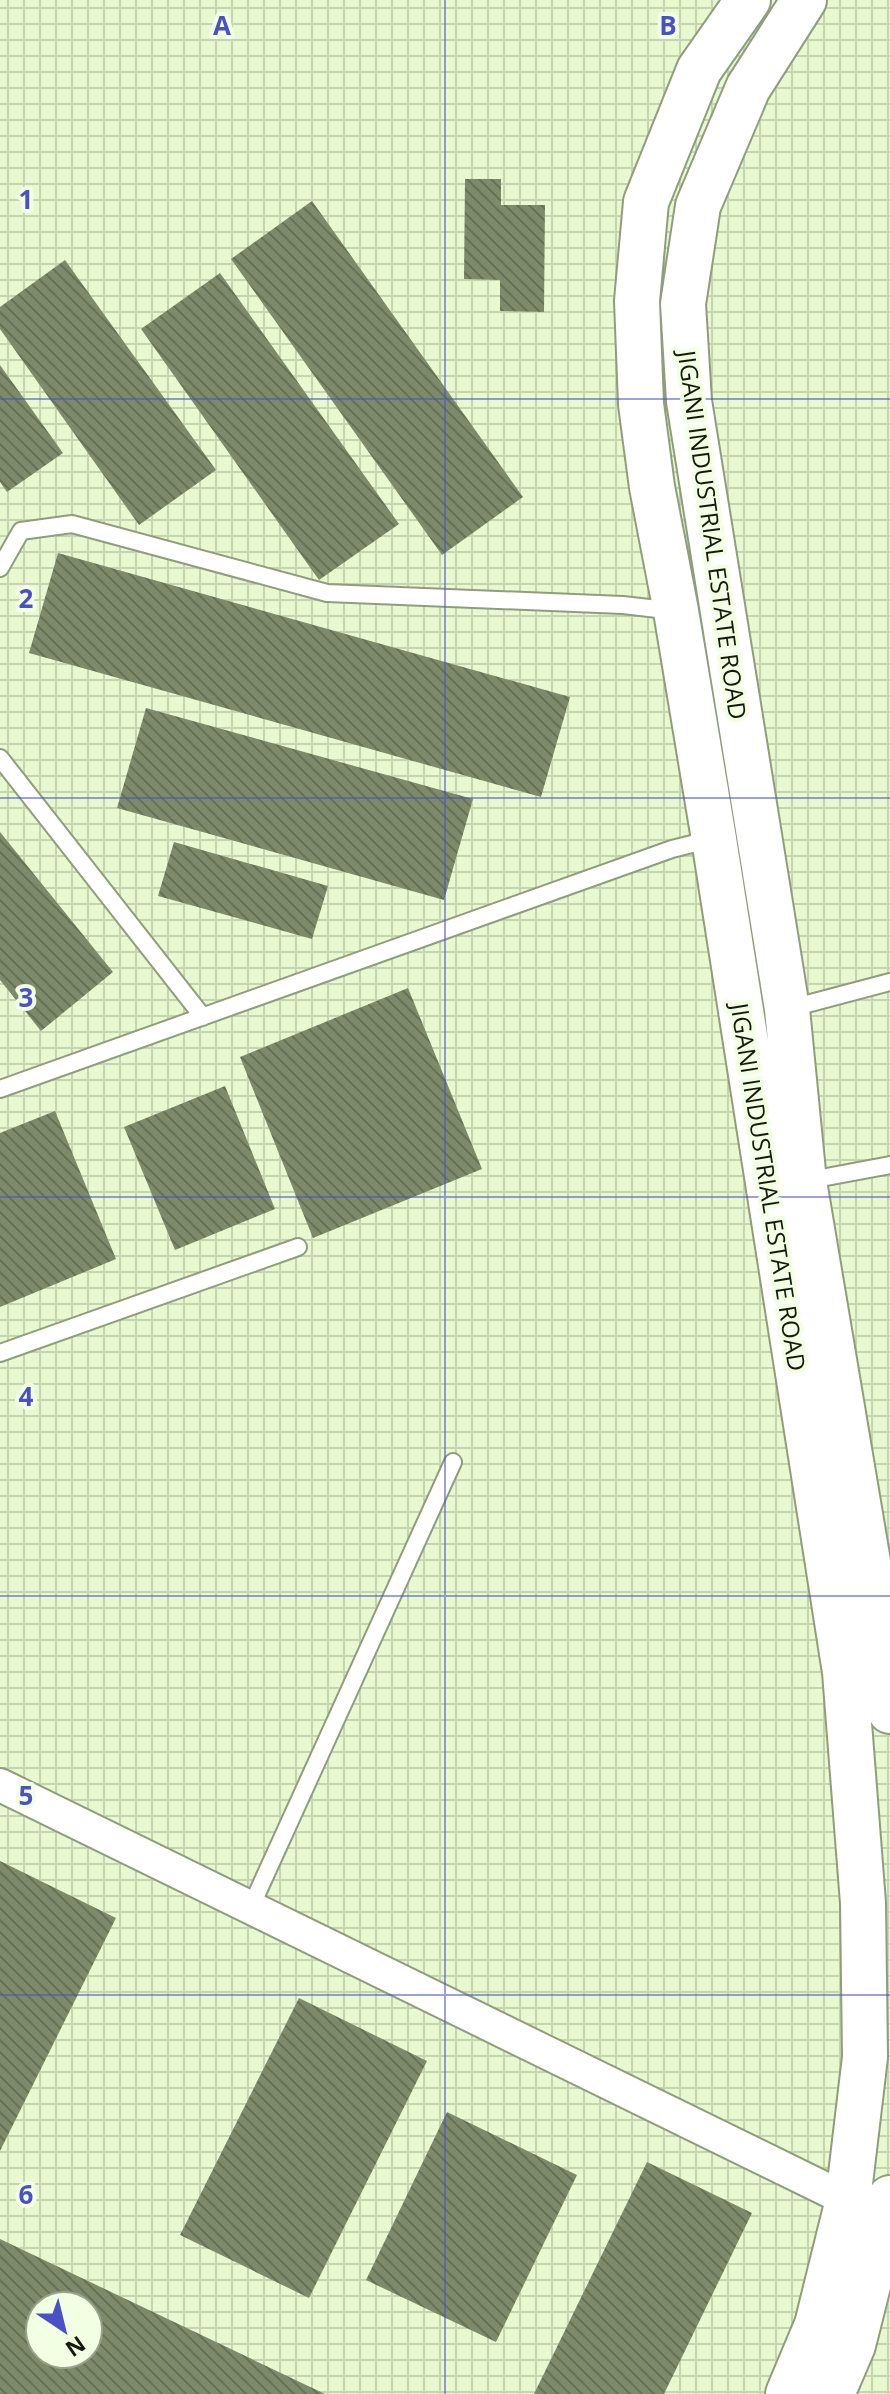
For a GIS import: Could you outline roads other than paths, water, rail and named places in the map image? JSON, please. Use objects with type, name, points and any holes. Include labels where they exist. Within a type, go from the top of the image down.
[{"type":"main road","name":"JIGANI INDUSTRIAL ESTATE ROAD","points":[[748,0],[699,70],[646,202],[637,301],[641,404],[652,487],[714,839],[845,1672],[863,1903],[869,2199],[853,2345],[832,2394]]},
{"type":"main road","name":"JIGANI INDUSTRIAL ESTATE ROAD","points":[[804,0],[748,88],[698,206],[683,304],[689,401],[787,1009],[804,1182],[879,1566],[890,1711]]},
{"type":"main road","points":[[641,404],[689,401]]},
{"type":"main road","name":"JIGANI INDUSTRIAL ESTATE ROAD","points":[[788,2394],[869,2199]]},
{"type":"street","points":[[0,1785],[250,1909],[869,2199]]},
{"type":"lane","points":[[0,568],[21,531],[72,524],[327,593],[623,605],[676,611]]},
{"type":"lane","points":[[0,758],[203,1017]]},
{"type":"lane","points":[[0,1089],[672,849],[714,839]]},
{"type":"lane","points":[[787,1009],[890,982]]},
{"type":"lane","points":[[804,1182],[890,1165]]},
{"type":"lane","points":[[0,1353],[298,1247]]},
{"type":"lane","points":[[250,1909],[453,1462]]}]
